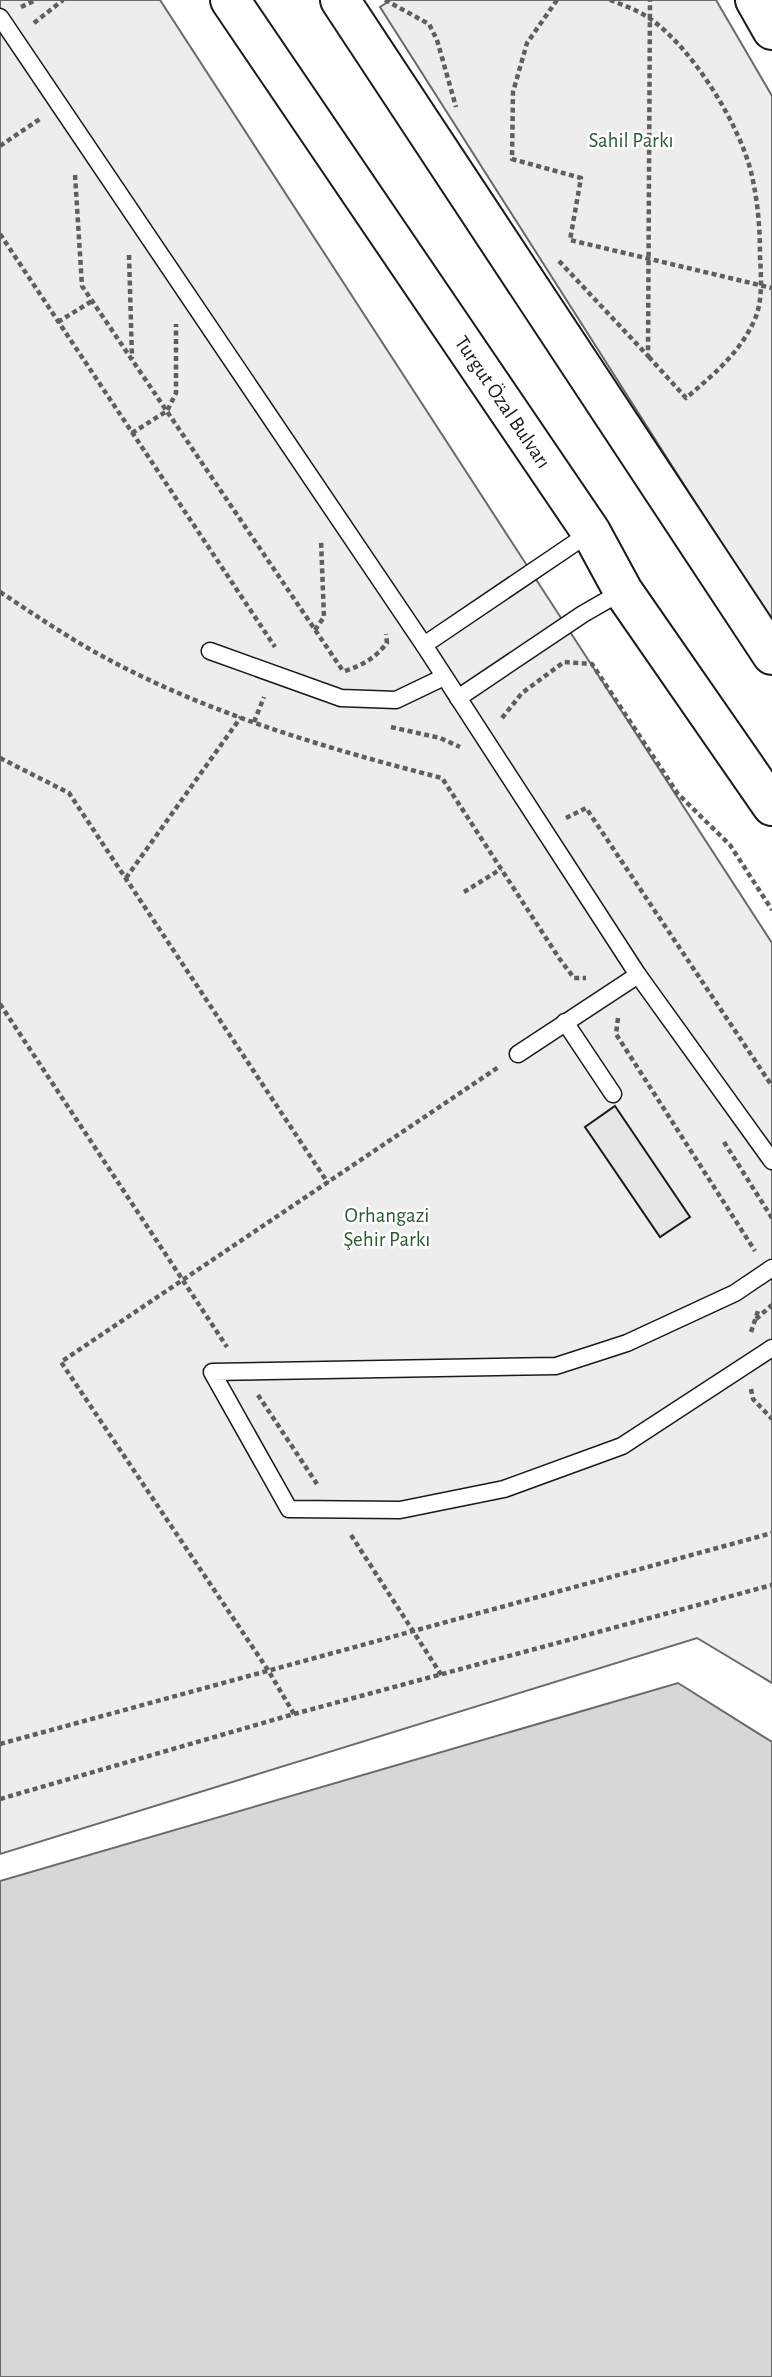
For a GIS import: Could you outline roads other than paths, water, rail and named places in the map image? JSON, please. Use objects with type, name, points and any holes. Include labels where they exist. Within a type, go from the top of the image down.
[{"type":"main road","name":"Turgut Özal Bulvarı","points":[[230,0],[591,532],[623,591],[772,806]]},
{"type":"main road","points":[[340,0],[772,655]]},
{"type":"main road","points":[[755,0],[772,30]]},
{"type":"lane","points":[[0,17],[424,645],[638,975],[772,1161]]},
{"type":"lane","points":[[424,645],[591,532]]},
{"type":"lane","points":[[458,698],[583,614],[623,591]]},
{"type":"lane","points":[[210,651],[341,698],[397,700],[444,677]]},
{"type":"lane","points":[[518,1054],[638,975]]},
{"type":"lane","points":[[565,1022],[613,1094]]},
{"type":"lane","points":[[770,1270],[735,1293],[627,1343],[556,1366],[212,1372],[289,1509],[400,1510],[517,1484],[622,1446],[772,1348]]},
{"type":"park label","name":"Sahil Parkı","points":[[631,140]]},
{"type":"park label","name":"Orhangazi Şehir Parkı","points":[[387,1227]]}]
